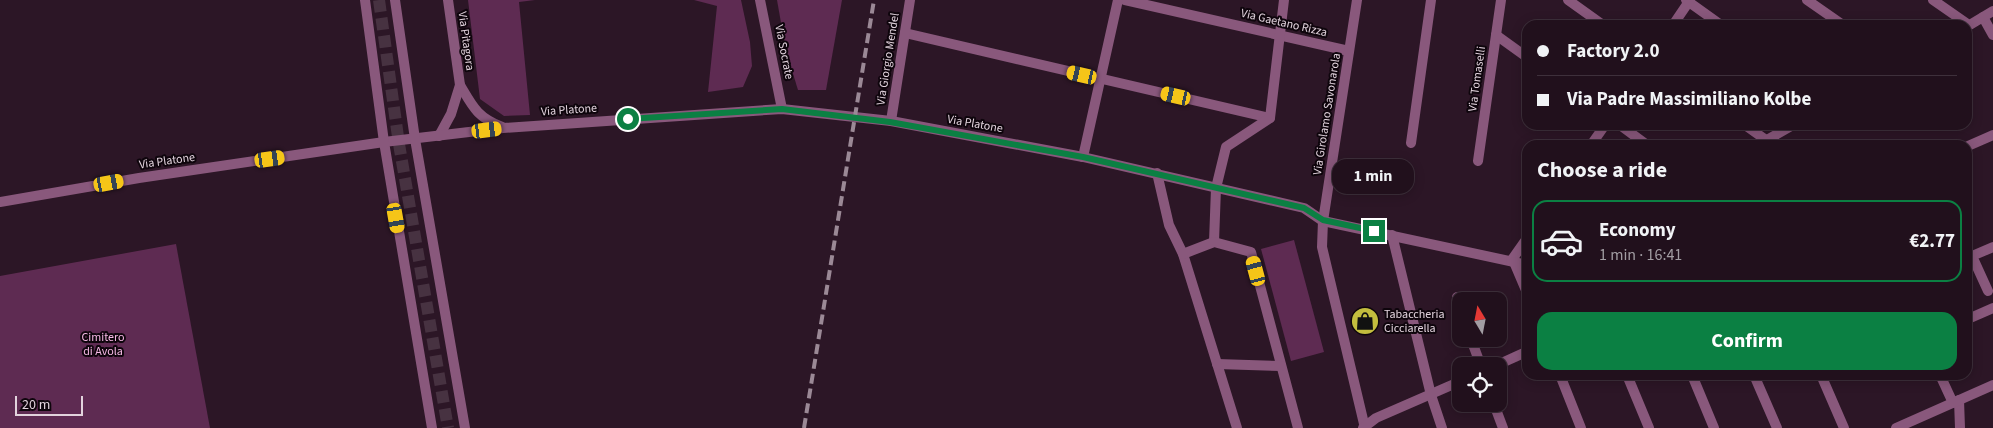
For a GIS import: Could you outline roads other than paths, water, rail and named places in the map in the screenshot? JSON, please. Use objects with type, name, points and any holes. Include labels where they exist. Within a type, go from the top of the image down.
[{"type":"street","points":[[365,0],[384,142],[432,428]]},
{"type":"street","points":[[395,0],[415,139],[465,428]]},
{"type":"street","name":"Via Pitagora","points":[[448,0],[460,85]]},
{"type":"street","name":"Via Socrate","points":[[760,0],[782,109]]},
{"type":"street","name":"Via Giorgio Mendel","points":[[890,122],[910,0]]},
{"type":"street","points":[[1083,157],[1118,0]]},
{"type":"street","name":"Via Gaetano Rizza","points":[[1126,0],[1350,50]]},
{"type":"street","points":[[1214,242],[1218,183],[1226,147],[1270,118],[1284,0]]},
{"type":"street","name":"Via Girolamo Savonarola","points":[[1357,0],[1323,220],[1322,247],[1364,428]]},
{"type":"street","points":[[1411,143],[1431,0]]},
{"type":"street","name":"Via Tomaselli","points":[[1478,161],[1501,0]]},
{"type":"street","points":[[1568,0],[1596,20]]},
{"type":"street","points":[[1807,0],[1836,20]]},
{"type":"street","points":[[1933,0],[1961,20]]},
{"type":"street","points":[[1676,20],[1688,1],[1714,20]]},
{"type":"street","points":[[1972,23],[1993,11]]},
{"type":"street","points":[[1983,17],[1993,35]]},
{"type":"street","points":[[905,34],[1270,118]]},
{"type":"street","points":[[1496,35],[1522,54]]},
{"type":"street","points":[[460,85],[476,112],[488,121],[503,128]]},
{"type":"street","points":[[439,136],[451,114],[460,85]]},
{"type":"street","name":"Via Platone","points":[[0,202],[139,178],[384,142],[503,128],[782,109],[890,122],[1218,183],[1304,208],[1323,220],[1338,224],[1522,264]]},
{"type":"street","points":[[1627,130],[1640,140]]},
{"type":"street","points":[[1750,130],[1759,140]]},
{"type":"street","points":[[1767,140],[1784,130]]},
{"type":"street","points":[[1972,144],[1993,135]]},
{"type":"street","points":[[1157,173],[1168,225],[1183,254],[1237,428]]},
{"type":"street","points":[[1392,235],[1431,394],[1442,428]]},
{"type":"street","points":[[1183,254],[1214,242],[1251,252],[1298,428]]},
{"type":"street","points":[[1993,247],[1972,256],[1990,289],[1993,302]]},
{"type":"street","points":[[1522,248],[1513,262],[1522,282]]},
{"type":"street","points":[[1972,317],[1993,308]]},
{"type":"street","points":[[1507,361],[1522,355]]},
{"type":"street","points":[[1217,364],[1282,366]]},
{"type":"street","points":[[1562,380],[1581,428]]},
{"type":"street","points":[[1629,380],[1649,428]]},
{"type":"street","points":[[1694,380],[1714,428]]},
{"type":"street","points":[[1756,380],[1777,428]]},
{"type":"street","points":[[1822,380],[1844,428]]},
{"type":"street","points":[[1943,380],[1956,402],[1960,428]]},
{"type":"street","points":[[1364,428],[1376,418],[1452,385]]},
{"type":"street","points":[[1896,428],[1993,385]]},
{"type":"street","points":[[1497,412],[1503,428]]},
{"type":"tunnel","points":[[379,0],[399,144],[448,428]]},
{"type":"railway","points":[[804,428],[874,0]]},
{"type":"place","name":"Tabaccheria Cicciarella","points":[[1365,321]]},
{"type":"park label","name":"Cimitero di Avola","points":[[103,344]]}]
